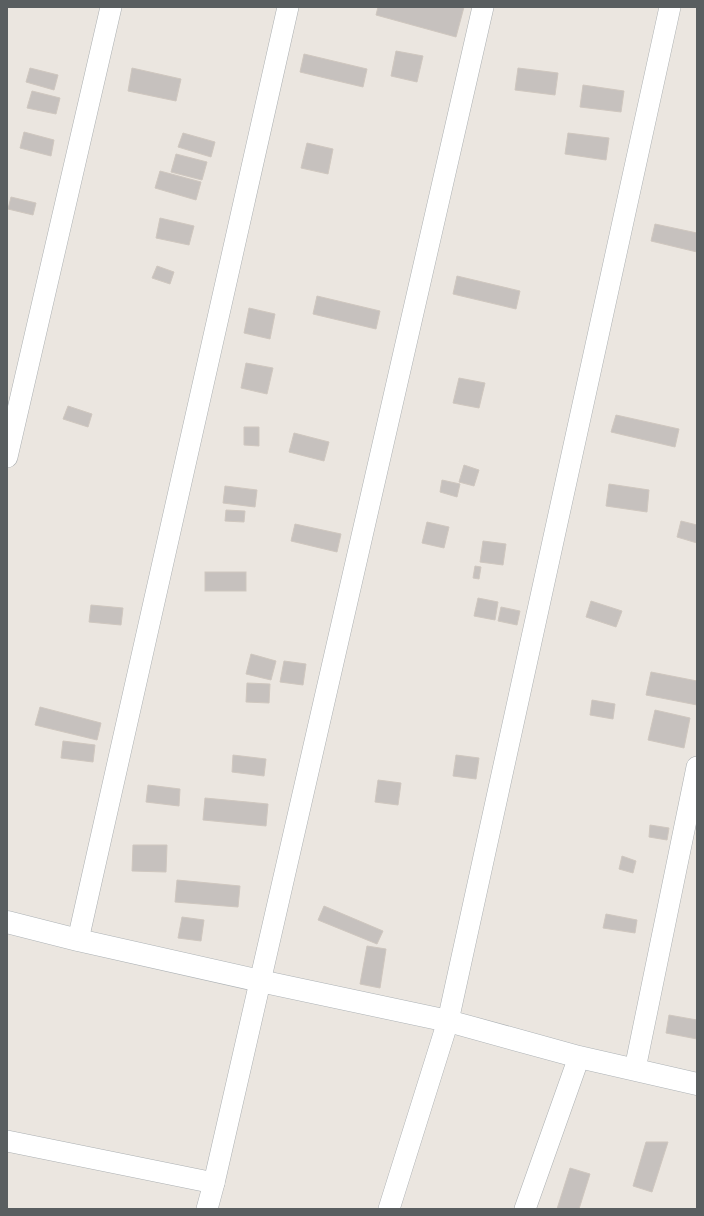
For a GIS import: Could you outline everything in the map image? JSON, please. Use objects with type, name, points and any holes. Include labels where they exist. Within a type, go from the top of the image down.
[{"type":"street","points":[[7,457],[111,7]]},
{"type":"street","points":[[78,940],[288,7]]},
{"type":"street","points":[[207,1209],[483,7]]},
{"type":"street","points":[[389,1209],[448,1021],[670,7]]},
{"type":"street","points":[[635,1069],[697,767]]},
{"type":"street","points":[[7,922],[78,940],[260,981],[448,1021],[579,1057],[697,1084]]},
{"type":"street","points":[[526,1209],[579,1057]]},
{"type":"street","points":[[7,1141],[214,1183]]},
{"type":"building","points":[[378,7],[464,7],[456,37],[376,15]]},
{"type":"building","points":[[396,51],[423,56],[417,82],[391,76]]},
{"type":"building","points":[[304,54],[367,69],[363,87],[300,72]]},
{"type":"building","points":[[30,68],[58,75],[54,90],[26,82]]},
{"type":"building","points":[[132,68],[181,79],[176,101],[128,91]]},
{"type":"building","points":[[518,68],[558,73],[555,95],[515,90]]},
{"type":"building","points":[[583,85],[624,91],[621,112],[580,107]]},
{"type":"building","points":[[32,91],[60,98],[56,114],[27,108]]},
{"type":"building","points":[[24,132],[54,140],[51,156],[20,148]]},
{"type":"building","points":[[183,133],[215,142],[211,157],[178,147]]},
{"type":"building","points":[[568,133],[609,138],[606,160],[565,154]]},
{"type":"building","points":[[307,143],[333,149],[328,174],[301,168]]},
{"type":"building","points":[[176,154],[207,162],[202,180],[171,172]]},
{"type":"building","points":[[160,171],[201,182],[196,200],[155,188]]},
{"type":"building","points":[[11,197],[36,203],[33,215],[8,209]]},
{"type":"building","points":[[160,218],[194,226],[189,245],[156,238]]},
{"type":"building","points":[[655,224],[697,233],[697,252],[651,241]]},
{"type":"building","points":[[157,266],[174,272],[170,284],[152,278]]},
{"type":"building","points":[[457,276],[520,291],[516,309],[453,294]]},
{"type":"building","points":[[317,296],[380,311],[376,329],[313,314]]},
{"type":"building","points":[[249,308],[275,314],[270,339],[244,333]]},
{"type":"building","points":[[246,363],[273,368],[267,394],[241,388]]},
{"type":"building","points":[[459,378],[485,383],[479,408],[453,403]]},
{"type":"building","points":[[68,406],[92,414],[88,427],[63,419]]},
{"type":"building","points":[[616,415],[679,429],[675,447],[611,432]]},
{"type":"building","points":[[244,427],[259,427],[259,446],[244,445]]},
{"type":"building","points":[[294,433],[329,442],[324,461],[289,452]]},
{"type":"building","points":[[464,465],[479,470],[474,486],[459,482]]},
{"type":"building","points":[[442,480],[460,484],[457,497],[440,492]]},
{"type":"building","points":[[609,484],[649,490],[647,512],[606,506]]},
{"type":"building","points":[[225,486],[257,490],[255,507],[223,503]]},
{"type":"building","points":[[226,510],[245,511],[244,522],[225,521]]},
{"type":"building","points":[[681,521],[697,525],[697,543],[677,537]]},
{"type":"building","points":[[427,522],[449,527],[444,548],[422,543]]},
{"type":"building","points":[[295,524],[341,534],[337,552],[291,541]]},
{"type":"building","points":[[483,541],[506,544],[503,565],[480,562]]},
{"type":"building","points":[[475,566],[481,567],[479,579],[473,578]]},
{"type":"building","points":[[205,572],[246,572],[246,591],[205,591]]},
{"type":"building","points":[[478,598],[498,602],[495,620],[474,616]]},
{"type":"building","points":[[591,601],[622,611],[616,627],[586,617]]},
{"type":"building","points":[[91,605],[123,608],[121,625],[89,622]]},
{"type":"building","points":[[501,607],[520,611],[517,625],[498,621]]},
{"type":"building","points":[[251,654],[276,661],[271,680],[246,674]]},
{"type":"building","points":[[284,661],[306,664],[303,685],[280,682]]},
{"type":"building","points":[[651,672],[697,681],[697,705],[646,695]]},
{"type":"building","points":[[247,683],[270,684],[269,703],[246,702]]},
{"type":"building","points":[[592,700],[615,704],[613,719],[590,715]]},
{"type":"building","points":[[40,707],[101,723],[97,740],[35,725]]},
{"type":"building","points":[[655,710],[690,718],[684,748],[648,740]]},
{"type":"building","points":[[63,741],[95,745],[93,762],[61,758]]},
{"type":"building","points":[[233,755],[266,759],[264,776],[232,772]]},
{"type":"building","points":[[456,755],[479,758],[476,779],[453,776]]},
{"type":"building","points":[[378,780],[401,783],[398,805],[375,802]]},
{"type":"building","points":[[148,785],[180,789],[179,806],[146,802]]},
{"type":"building","points":[[205,798],[268,804],[266,826],[203,820]]},
{"type":"building","points":[[650,825],[669,828],[667,840],[649,837]]},
{"type":"building","points":[[133,845],[167,845],[166,872],[132,871]]},
{"type":"building","points":[[622,856],[636,861],[633,873],[619,869]]},
{"type":"building","points":[[177,880],[240,886],[238,907],[175,902]]},
{"type":"building","points":[[324,906],[383,931],[377,944],[318,920]]},
{"type":"building","points":[[606,914],[637,920],[635,933],[603,928]]},
{"type":"building","points":[[182,917],[204,920],[201,941],[178,938]]},
{"type":"building","points":[[367,946],[386,949],[380,988],[360,984]]},
{"type":"building","points":[[669,1015],[697,1020],[697,1039],[666,1033]]},
{"type":"building","points":[[646,1142],[668,1142],[652,1192],[633,1186]]},
{"type":"building","points":[[570,1168],[590,1174],[579,1209],[557,1209]]}]
